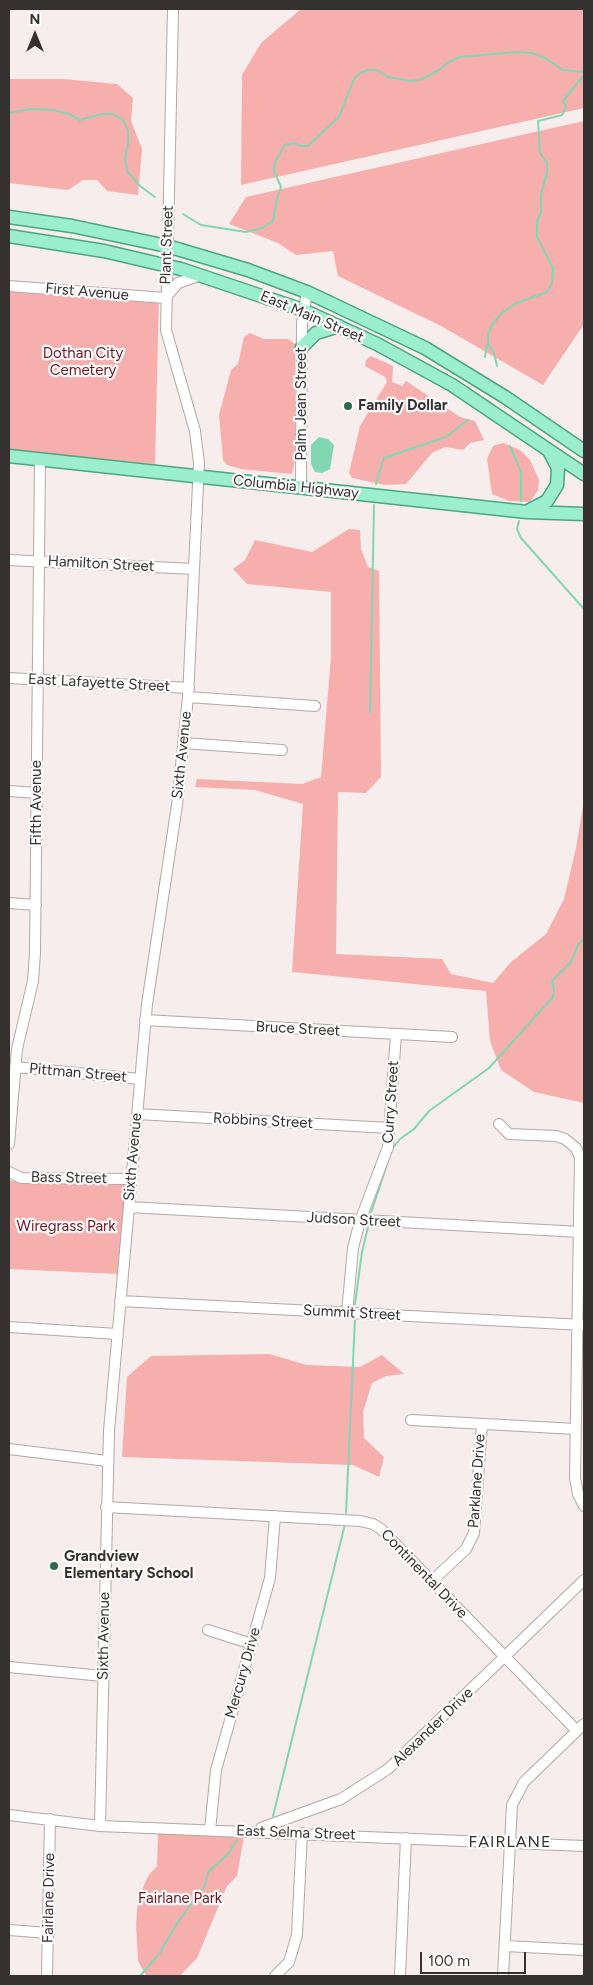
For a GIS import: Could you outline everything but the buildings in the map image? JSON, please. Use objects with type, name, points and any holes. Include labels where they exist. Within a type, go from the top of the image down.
[{"type":"main road","name":"East Main Street","points":[[9,217],[91,229],[167,246],[248,270],[307,292],[426,348],[498,392],[584,451]]},
{"type":"main road","name":"East Main Street","points":[[9,236],[78,246],[166,265],[202,275],[303,310],[385,348],[452,385],[584,474]]},
{"type":"main road","points":[[302,347],[316,332],[339,326]]},
{"type":"main road","points":[[527,512],[547,501],[558,485],[558,468],[548,449]]},
{"type":"main road","name":"Columbia Highway","points":[[9,456],[527,512],[584,514]]},
{"type":"main road","points":[[550,514],[584,523]]},
{"type":"street","name":"Plant Street","points":[[172,9],[165,298],[167,340],[195,431],[199,451],[197,521]]},
{"type":"street","points":[[165,298],[178,284],[202,275]]},
{"type":"street","name":"First Avenue","points":[[9,286],[165,298]]},
{"type":"street","name":"Palm Jean Street","points":[[301,487],[303,310],[307,292]]},
{"type":"street","name":"Fifth Avenue","points":[[9,1144],[15,1067],[32,981],[36,905],[40,459]]},
{"type":"street","name":"Sixth Avenue","points":[[100,1826],[107,1461],[145,1020],[184,743],[197,521]]},
{"type":"street","name":"Hamilton Street","points":[[9,560],[194,569]]},
{"type":"street","name":"East Lafayette Street","points":[[9,678],[38,679],[315,706]]},
{"type":"street","points":[[184,743],[282,750]]},
{"type":"street","points":[[9,791],[37,793]]},
{"type":"street","points":[[9,903],[36,905]]},
{"type":"street","name":"Bruce Street","points":[[145,1020],[452,1037]]},
{"type":"street","name":"Curry Street","points":[[347,1313],[350,1264],[360,1220],[388,1147],[396,1034]]},
{"type":"street","name":"Pittman Street","points":[[15,1067],[140,1079]]},
{"type":"street","name":"Robbins Street","points":[[137,1114],[390,1128]]},
{"type":"street","points":[[500,1124],[509,1134],[561,1138],[576,1148],[581,1162],[581,1325],[576,1429],[576,1483],[584,1506]]},
{"type":"street","name":"Bass Street","points":[[9,1172],[21,1178],[131,1179]]},
{"type":"street","name":"Judson Street","points":[[129,1207],[580,1232]]},
{"type":"street","name":"Summit Street","points":[[120,1301],[581,1325]]},
{"type":"street","points":[[9,1327],[117,1334]]},
{"type":"street","points":[[411,1420],[576,1429]]},
{"type":"street","name":"Parklane Drive","points":[[432,1582],[466,1548],[474,1533],[482,1424]]},
{"type":"street","points":[[9,1449],[107,1461]]},
{"type":"street","name":"Continental Drive","points":[[106,1507],[360,1521],[373,1524],[381,1529],[505,1657],[581,1727]]},
{"type":"street","name":"Mercury Drive","points":[[210,1830],[216,1770],[270,1578],[275,1516]]},
{"type":"street","name":"Alexander Drive","points":[[253,1831],[325,1806],[373,1780],[414,1746],[584,1580]]},
{"type":"street","points":[[208,1630],[252,1644]]},
{"type":"street","points":[[9,1667],[103,1676]]},
{"type":"street","points":[[503,1976],[511,1813],[519,1789],[581,1727]]},
{"type":"street","name":"East Selma Street","points":[[9,1814],[100,1826],[584,1846]]},
{"type":"street","name":"Fairlane Drive","points":[[47,1976],[50,1819]]},
{"type":"street","points":[[275,1976],[288,1962],[297,1935],[302,1833]]},
{"type":"street","points":[[400,1976],[406,1838]]},
{"type":"street","points":[[9,1930],[49,1934]]},
{"type":"street","points":[[505,1946],[584,1950]]},
{"type":"green space","points":[[301,9],[584,9],[584,108],[241,185],[242,75],[261,43]]},
{"type":"green space","points":[[9,79],[63,79],[117,84],[133,98],[131,121],[142,149],[138,195],[107,191],[97,180],[83,180],[68,190],[9,183]]},
{"type":"green space","points":[[584,121],[584,324],[543,385],[441,326],[338,276],[333,251],[296,255],[278,243],[229,224],[246,197]]},
{"type":"green space","name":"Dothan City Cemetery","points":[[9,282],[159,294],[155,464],[9,450]]},
{"type":"green space","points":[[250,333],[264,339],[288,339],[295,344],[296,457],[292,474],[241,469],[227,465],[223,460],[219,415],[231,370],[238,364],[244,337]]},
{"type":"green space","points":[[371,356],[393,366],[392,382],[402,386],[406,381],[460,417],[475,421],[484,440],[470,443],[463,450],[445,447],[432,453],[406,484],[385,485],[352,478],[349,473],[360,426],[387,382],[385,377],[365,366],[366,360]]},
{"type":"green space","points":[[503,443],[520,450],[530,460],[539,480],[538,490],[530,502],[509,501],[492,494],[487,459],[493,446]]},
{"type":"green space","points":[[349,529],[360,530],[361,549],[368,567],[379,571],[381,777],[366,793],[338,792],[336,954],[442,959],[451,974],[493,983],[511,962],[546,934],[564,899],[576,848],[584,800],[584,1103],[534,1092],[501,1070],[490,1041],[486,991],[292,972],[303,804],[255,790],[195,787],[197,779],[302,784],[321,777],[331,656],[331,592],[247,584],[233,569],[245,560],[255,540],[312,552]]},
{"type":"green space","name":"Wiregrass Park","points":[[9,1181],[124,1184],[126,1187],[118,1274],[9,1269]]},
{"type":"green space","points":[[269,1354],[307,1365],[360,1367],[382,1355],[404,1374],[386,1376],[372,1383],[363,1412],[364,1438],[384,1457],[379,1477],[353,1465],[122,1457],[127,1377],[151,1356]]},
{"type":"green space","name":"Fairlane Park","points":[[158,1833],[244,1836],[237,1876],[227,1886],[197,1958],[180,1976],[146,1975],[138,1961],[136,1924],[138,1899],[148,1876],[157,1866]]},
{"type":"shaded area","points":[[319,437],[328,439],[334,445],[330,469],[322,473],[315,472],[311,464],[311,445]]},
{"type":"waterway","points":[[183,214],[201,225],[246,232],[262,228],[273,221],[281,187],[274,171],[275,162],[285,145],[294,143],[308,146],[339,117],[354,79],[360,73],[368,70],[377,70],[388,77],[411,81],[422,79],[460,57],[517,52],[532,53],[545,58],[563,70],[584,72]]},
{"type":"waterway","points":[[497,366],[494,353],[488,344],[488,335],[492,325],[501,314],[514,304],[547,292],[552,283],[553,268],[537,237],[537,221],[541,212],[541,195],[547,172],[547,163],[540,153],[538,121],[562,115],[566,107],[563,101],[584,75]]},
{"type":"waterway","points":[[9,113],[31,109],[53,110],[69,114],[80,120],[102,114],[113,114],[123,120],[128,130],[125,158],[127,171],[140,186],[155,197]]},
{"type":"waterway","points":[[485,357],[487,345]]},
{"type":"waterway","points":[[376,484],[384,458],[446,437],[468,420]]},
{"type":"waterway","points":[[510,446],[521,472],[521,501]]},
{"type":"waterway","points":[[370,712],[374,505]]},
{"type":"waterway","points":[[519,521],[517,529],[521,538],[584,609]]},
{"type":"waterway","points":[[392,1149],[400,1139],[414,1129],[429,1111],[489,1068],[553,997],[552,981],[571,962],[578,945],[584,939]]},
{"type":"waterway","points":[[371,1213],[390,1155]]},
{"type":"waterway","points":[[355,1304],[362,1252],[368,1227]]},
{"type":"waterway","points":[[346,1513],[355,1319]]},
{"type":"waterway","points":[[273,1816],[345,1524]]},
{"type":"waterway","points":[[140,1976],[159,1954],[176,1925],[205,1885],[208,1872],[228,1854],[237,1840]]},
{"type":"place","name":"Family Dollar","points":[[348,406]]},
{"type":"place","name":"Grandview Elementary School","points":[[54,1566]]},
{"type":"district","name":"FAIRLANE","points":[[510,1842]]}]
